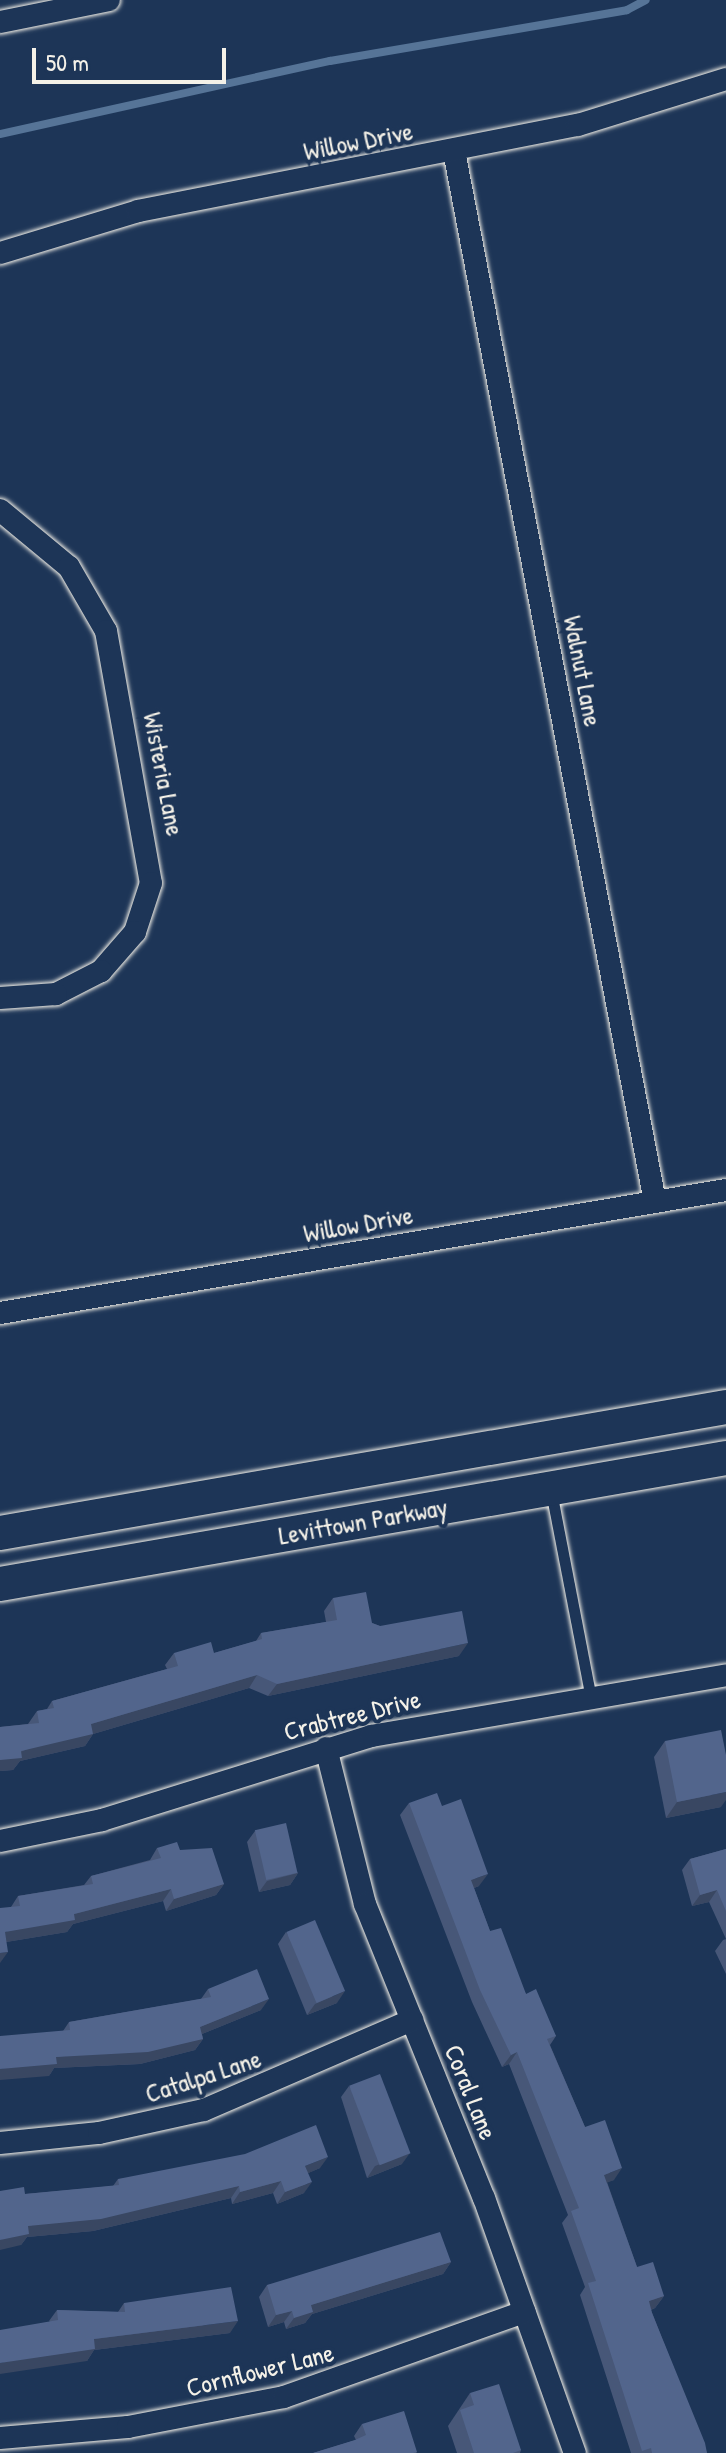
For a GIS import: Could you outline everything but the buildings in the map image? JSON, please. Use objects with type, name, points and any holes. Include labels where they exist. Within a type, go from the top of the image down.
[{"type":"main road","name":"Levittown Parkway","points":[[0,1533],[726,1407]]},
{"type":"main road","name":"Levittown Parkway","points":[[0,1584],[726,1458]]},
{"type":"street","points":[[0,22],[109,0]]},
{"type":"street","name":"Willow Drive","points":[[0,253],[138,211],[578,125],[726,79]]},
{"type":"street","name":"Walnut Lane","points":[[454,151],[655,1202]]},
{"type":"street","name":"Wisteria Lane","points":[[0,510],[69,567],[106,631],[151,883],[135,932],[101,971],[56,994],[0,998]]},
{"type":"street","name":"Willow Drive","points":[[0,1313],[726,1190]]},
{"type":"street","name":"Crabtree Drive","points":[[0,1841],[102,1820],[326,1748],[726,1675]]},
{"type":"street","name":"Coral Lane","points":[[326,1748],[365,1904],[524,2312],[575,2453]]},
{"type":"street","name":"Catalpa Lane","points":[[0,2143],[99,2133],[204,2110],[412,2020]]},
{"type":"street","name":"Cornflower Lane","points":[[0,2438],[128,2427],[284,2397],[524,2312]]},
{"type":"lane","points":[[550,1488],[591,1699]]},
{"type":"waterway","points":[[0,134],[330,61],[627,10],[646,0]]}]
